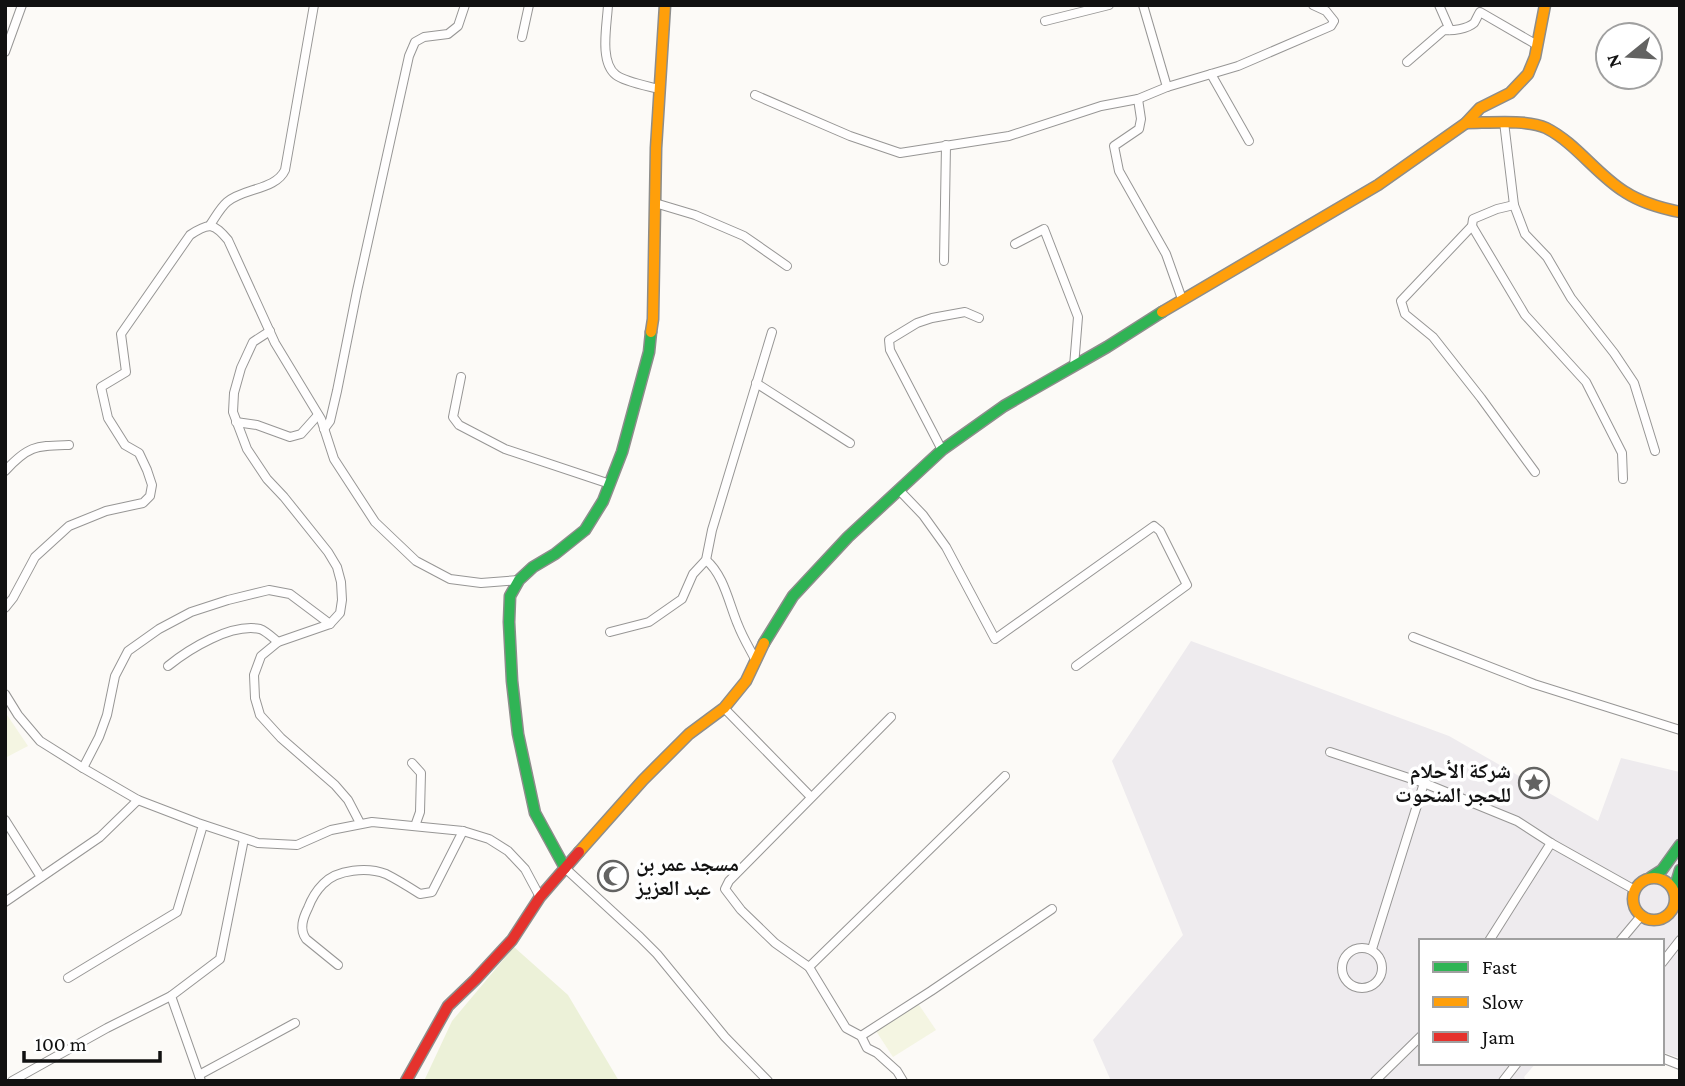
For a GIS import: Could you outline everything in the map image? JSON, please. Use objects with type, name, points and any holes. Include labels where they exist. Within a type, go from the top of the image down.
[{"type":"street","points":[[5,52],[22,5]]},
{"type":"street","points":[[210,225],[227,202],[282,177],[314,5]]},
{"type":"street","points":[[324,429],[330,421],[337,391],[409,56],[415,42],[424,37],[448,34],[458,26],[465,5]]},
{"type":"street","points":[[522,37],[529,5]]},
{"type":"street","points":[[608,5],[605,53],[609,67],[618,77],[659,89]]},
{"type":"street","points":[[666,5],[659,89],[653,319],[649,352],[622,452],[603,501],[585,530],[555,554],[533,567],[519,580],[510,596],[509,622],[517,734],[535,813],[565,868],[648,946],[726,1037],[768,1081]]},
{"type":"street","points":[[1045,21],[1109,5]]},
{"type":"street","points":[[1143,5],[1167,88]]},
{"type":"street","points":[[755,95],[850,136],[900,153],[1009,136],[1101,106],[1138,99],[1238,66],[1331,26],[1334,21],[1325,11],[1313,5]]},
{"type":"street","points":[[1439,5],[1450,30]]},
{"type":"street","points":[[406,1081],[448,1006],[512,940],[540,897],[643,780],[688,734],[724,708],[746,681],[764,642],[793,596],[848,537],[942,450],[1004,406],[1377,185],[1466,122],[1480,108],[1510,93],[1528,74],[1535,57],[1545,5]]},
{"type":"street","points":[[1407,62],[1444,30],[1474,23],[1480,12],[1538,45]]},
{"type":"street","points":[[1211,74],[1248,141]]},
{"type":"street","points":[[1138,99],[1141,118],[1139,128],[1114,146],[1119,171],[1166,254],[1182,299]]},
{"type":"street","points":[[1466,122],[1513,122],[1544,127],[1567,142],[1624,192],[1652,206],[1680,212]]},
{"type":"street","points":[[1504,122],[1514,205],[1525,234],[1547,257],[1571,298],[1634,383],[1655,452]]},
{"type":"street","points":[[944,261],[946,145]]},
{"type":"street","points":[[655,203],[695,215],[744,236],[787,266]]},
{"type":"street","points":[[1514,205],[1473,219],[1472,226],[1401,301],[1405,314],[1433,337],[1535,472]]},
{"type":"street","points":[[5,608],[35,557],[69,526],[106,511],[142,503],[150,496],[152,485],[148,470],[139,453],[125,445],[108,418],[100,387],[126,372],[121,334],[131,318],[190,235],[202,226],[210,225],[219,228],[228,240],[270,331],[318,415],[334,459],[375,522],[416,561],[450,579],[481,583],[519,580]]},
{"type":"street","points":[[1472,226],[1525,315],[1586,382],[1622,453],[1623,479]]},
{"type":"street","points":[[1015,244],[1044,229],[1078,317],[1074,366]]},
{"type":"street","points":[[942,450],[890,350],[889,340],[917,323],[932,318],[965,312],[979,318]]},
{"type":"street","points":[[270,331],[253,342],[241,368],[234,393],[233,412],[247,449],[267,479],[337,566],[342,600],[340,613],[330,624],[278,642],[261,656],[254,675],[255,698],[260,715],[281,738],[335,785],[348,800],[360,823]]},
{"type":"street","points":[[610,632],[649,622],[682,599],[693,574],[705,560],[772,332]]},
{"type":"street","points":[[461,377],[453,417],[459,425],[505,449],[610,484]]},
{"type":"street","points":[[756,383],[850,443]]},
{"type":"street","points":[[236,422],[257,425],[290,437],[301,434],[318,415]]},
{"type":"street","points":[[5,471],[27,451],[38,446],[69,445]]},
{"type":"street","points":[[899,490],[923,515],[946,547],[995,639],[1154,526],[1160,531],[1186,585],[1076,666]]},
{"type":"street","points":[[705,560],[710,563],[723,584],[738,626],[756,661]]},
{"type":"street","points":[[83,768],[99,737],[107,715],[115,676],[128,651],[159,629],[191,612],[269,590],[290,594],[330,624]]},
{"type":"street","points":[[168,666],[212,638],[241,629],[262,629],[278,642]]},
{"type":"street","points":[[1413,637],[1534,684],[1680,730]]},
{"type":"street","points":[[5,694],[18,715],[40,741],[138,800],[203,825],[258,844],[297,845],[331,830],[360,823],[463,831],[488,839],[508,851],[525,869],[540,897]]},
{"type":"street","points":[[724,708],[811,797]]},
{"type":"street","points":[[891,717],[729,881],[725,890],[775,943],[809,967],[846,1028],[861,1036],[867,1048],[877,1053],[897,1071],[903,1081]]},
{"type":"street","points":[[1329,752],[1424,783],[1517,821],[1551,844],[1635,890]]},
{"type":"street","points":[[412,763],[421,773],[420,811],[415,826]]},
{"type":"street","points":[[809,967],[1005,776]]},
{"type":"street","points":[[1372,949],[1424,783]]},
{"type":"street","points":[[5,902],[100,836],[138,800]]},
{"type":"street","points":[[5,820],[41,877]]},
{"type":"street","points":[[68,978],[177,912],[203,825]]},
{"type":"street","points":[[338,965],[302,934],[302,925],[309,906],[322,885],[331,878],[351,871],[370,871],[384,874],[420,894],[432,892],[463,831]]},
{"type":"street","points":[[12,1081],[171,996],[220,959],[244,839]]},
{"type":"street","points":[[1490,939],[1551,844]]},
{"type":"street","points":[[1680,845],[1662,870],[1638,884],[1633,897],[1641,916],[1654,920],[1668,916],[1675,904],[1680,870]]},
{"type":"street","points":[[1651,877],[1665,880],[1677,896]]},
{"type":"street","points":[[861,1036],[1052,909]]},
{"type":"street","points":[[1622,939],[1641,916]]},
{"type":"street","points":[[1668,916],[1680,919]]},
{"type":"street","points":[[1664,960],[1680,940]]},
{"type":"street","points":[[1359,947],[1372,949],[1383,965],[1380,979],[1369,987],[1356,987],[1345,979],[1344,959],[1359,947]]},
{"type":"street","points":[[171,996],[200,1078],[295,1023]]},
{"type":"street","points":[[1375,1081],[1419,1038]]},
{"type":"street","points":[[1503,1081],[1515,1065]]},
{"type":"shaded area","points":[[1191,641],[1449,736],[1598,821],[1621,758],[1680,772],[1680,1058],[1664,1053],[1664,939],[1419,939],[1419,1065],[1534,1065],[1524,1077],[1526,1081],[1111,1081],[1093,1040],[1183,935],[1112,761]]},
{"type":"green space","points":[[5,712],[28,746],[5,758]]},
{"type":"green space","points":[[514,947],[568,995],[619,1081],[424,1081],[452,1021]]},
{"type":"green space","points":[[917,1002],[936,1030],[893,1057],[876,1031]]},
{"type":"traffic: fast","points":[[764,643],[793,596],[848,537],[942,450],[1004,406],[1162,312]]},
{"type":"traffic: fast","points":[[565,868],[535,813],[518,734],[512,681],[510,596],[519,580],[533,567],[555,554],[585,530],[603,501],[622,452],[649,352],[651,332]]},
{"type":"traffic: fast","points":[[1651,877],[1662,870],[1680,845]]},
{"type":"traffic: fast","points":[[1674,890],[1680,870]]},
{"type":"traffic: slow","points":[[651,332],[656,148],[665,5]]},
{"type":"traffic: slow","points":[[1162,312],[1378,185],[1466,123],[1480,108],[1510,93],[1528,74],[1535,57],[1545,5]]},
{"type":"traffic: slow","points":[[1466,123],[1518,122],[1546,128],[1567,142],[1625,192],[1651,205],[1680,212]]},
{"type":"traffic: slow","points":[[579,852],[643,780],[689,734],[724,708],[746,681],[764,643]]},
{"type":"traffic: slow","points":[[1654,878],[1669,884],[1675,899],[1669,914],[1654,920],[1639,914],[1633,899],[1639,884],[1654,878]]},
{"type":"traffic: jam","points":[[406,1081],[448,1006],[512,940],[540,897],[579,852]]},
{"type":"place","name":"شركة الأحلام للحجر المنحوت","points":[[1534,783]]},
{"type":"place","name":"مسجد عمر بن عبد العزيز","points":[[613,876]]}]
